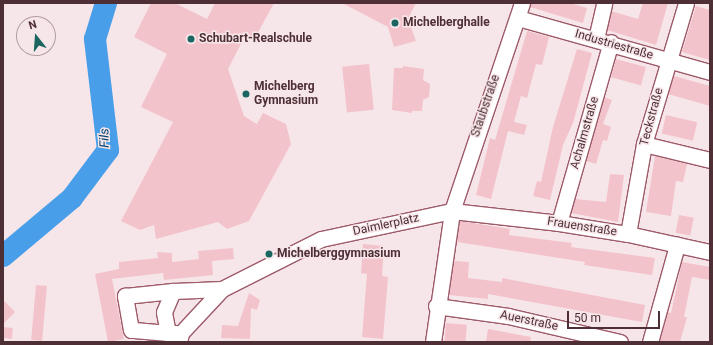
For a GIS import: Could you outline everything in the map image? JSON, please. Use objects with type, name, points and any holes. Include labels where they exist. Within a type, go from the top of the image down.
[{"type":"street","name":"Staubstraße","points":[[452,211],[522,3]]},
{"type":"street","name":"Achalmstraße","points":[[559,223],[603,41],[604,3]]},
{"type":"street","name":"Teckstraße","points":[[628,234],[644,144],[686,3]]},
{"type":"street","name":"Industriestraße","points":[[518,18],[710,72]]},
{"type":"street","points":[[644,144],[710,160]]},
{"type":"street","name":"Frauenstraße","points":[[452,211],[559,223],[628,234],[710,252]]},
{"type":"street","name":"Daimlerplatz","points":[[228,286],[320,239],[452,211]]},
{"type":"street","points":[[433,342],[436,306],[452,211]]},
{"type":"street","points":[[650,342],[677,245]]},
{"type":"street","points":[[176,336],[131,330],[125,296],[228,286]]},
{"type":"street","points":[[176,336],[228,286]]},
{"type":"street","points":[[173,291],[164,312],[176,336]]},
{"type":"street","name":"Auerstraße","points":[[436,306],[508,316],[620,342]]},
{"type":"building","name":"Michelberg Gymnasium","points":[[151,3],[175,3],[207,19],[215,3],[274,3],[254,40],[245,36],[228,69],[244,116],[257,124],[263,113],[286,124],[291,144],[249,221],[227,229],[218,222],[156,239],[154,225],[140,230],[121,221],[173,122],[141,107],[167,54],[134,37]]},
{"type":"building","name":"Michelberghalle","points":[[342,3],[416,3],[408,19],[416,41],[394,47],[388,27]]},
{"type":"building","points":[[531,3],[570,3],[587,8],[583,23],[530,7]]},
{"type":"building","points":[[643,3],[668,3],[656,45],[607,30],[611,11],[638,19]]},
{"type":"building","points":[[696,6],[710,10],[710,60],[682,52]]},
{"type":"building","points":[[527,31],[549,37],[542,65],[536,64],[527,98],[521,96],[514,122],[527,125],[524,135],[508,131],[491,199],[476,195],[490,138],[495,140]]},
{"type":"building","points":[[577,49],[592,53],[573,123],[563,145],[550,200],[533,196],[537,181],[541,182],[553,127]]},
{"type":"building","points":[[616,59],[646,67],[641,85],[611,77]]},
{"type":"building","points":[[369,64],[374,110],[347,113],[342,67]]},
{"type":"building","points":[[403,66],[424,69],[423,80],[430,84],[429,97],[423,100],[422,111],[412,111],[412,113],[392,110],[394,68],[403,68]]},
{"type":"building","points":[[674,76],[710,86],[710,106],[668,94]]},
{"type":"building","points":[[604,97],[612,100],[603,124],[611,127],[607,141],[603,140],[596,164],[586,161]]},
{"type":"building","points":[[666,115],[697,122],[693,141],[662,134]]},
{"type":"building","points":[[655,156],[687,164],[683,182],[676,181],[671,216],[646,212]]},
{"type":"building","points":[[610,174],[624,175],[618,222],[571,213],[575,199],[606,202]]},
{"type":"building","points":[[679,215],[694,218],[690,236],[676,233]]},
{"type":"building","points":[[460,221],[510,229],[509,235],[572,243],[571,247],[655,258],[652,275],[584,265],[585,262],[457,242]]},
{"type":"building","points":[[363,244],[384,246],[382,276],[388,277],[383,339],[362,337],[367,274],[361,273]]},
{"type":"building","points":[[233,248],[234,259],[212,261],[213,275],[164,280],[163,273],[112,279],[124,339],[108,342],[95,274],[119,269],[119,262],[158,258],[157,252],[172,253],[172,262],[199,259],[198,251]]},
{"type":"building","points":[[454,261],[469,262],[468,278],[502,282],[502,278],[645,305],[642,322],[488,294],[488,299],[449,295]]},
{"type":"building","points":[[682,262],[710,267],[710,280],[692,277],[684,317],[687,317],[680,342],[659,342],[668,312],[671,313]]},
{"type":"building","points":[[36,285],[47,286],[42,341],[31,340]]},
{"type":"building","points":[[249,293],[260,300],[257,310],[251,308],[250,339],[221,338],[222,325],[238,326]]},
{"type":"building","points":[[3,300],[15,312],[3,324]]},
{"type":"building","points":[[446,323],[467,325],[465,342],[444,342]]},
{"type":"building","points":[[3,327],[13,328],[12,339],[3,338]]},
{"type":"building","points":[[488,329],[531,337],[530,342],[486,342]]},
{"type":"waterway","name":"Fils","points":[[3,256],[72,198],[108,150],[95,39],[106,3]]},
{"type":"place","name":"Michelberghalle","points":[[395,23]]},
{"type":"place","name":"Schubart-Realschule","points":[[191,39]]},
{"type":"place","name":"Michelberg Gymnasium","points":[[246,94]]},
{"type":"place","name":"Michelberggymnasium","points":[[269,254]]}]
